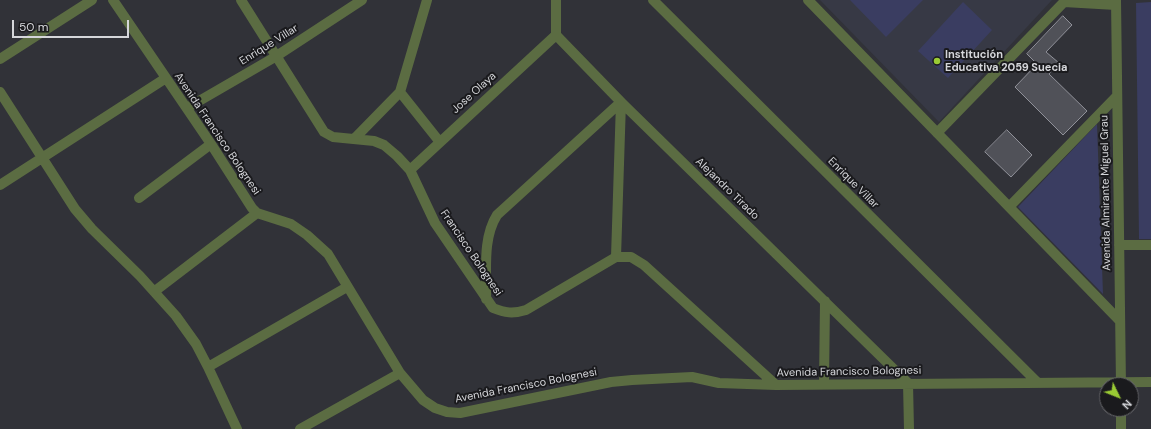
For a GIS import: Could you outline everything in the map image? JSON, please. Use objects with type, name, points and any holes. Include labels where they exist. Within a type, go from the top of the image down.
[{"type":"street","points":[[0,59],[92,0]]},
{"type":"street","name":"Avenida Francisco Bolognesi","points":[[113,0],[212,144],[252,208],[257,213],[291,224],[307,235],[328,254],[400,373],[423,400],[435,408],[447,412],[460,413],[611,382],[692,377],[719,383],[776,385],[1099,383]]},
{"type":"street","name":"Francisco Bolognesi","points":[[241,0],[275,57],[324,132],[333,137],[355,138],[374,141],[384,145],[410,170],[435,223],[493,308],[504,313],[515,314],[539,303],[616,257]]},
{"type":"street","name":"Enrique Villar","points":[[187,108],[275,57],[362,0]]},
{"type":"street","points":[[355,138],[400,92],[427,0]]},
{"type":"street","points":[[556,0],[556,35]]},
{"type":"street","name":"Enrique Villar","points":[[653,0],[1037,382]]},
{"type":"street","points":[[808,0],[1120,321]]},
{"type":"street","points":[[937,133],[1064,2],[1116,3]]},
{"type":"street","name":"Avenida Almirante Miguel Grau","points":[[1116,3],[1121,377]]},
{"type":"street","name":"Alejandro Tirado","points":[[556,35],[621,102],[908,383]]},
{"type":"street","name":"Jose Olaya","points":[[410,170],[439,141],[556,35]]},
{"type":"street","points":[[0,185],[166,78]]},
{"type":"street","points":[[0,92],[43,158],[61,191],[92,229],[155,291],[176,316],[196,344],[237,429]]},
{"type":"street","points":[[400,92],[439,141]]},
{"type":"street","points":[[1009,207],[1117,96]]},
{"type":"street","points":[[621,102],[616,257],[631,257],[644,266],[776,385]]},
{"type":"street","points":[[486,299],[487,237],[490,226],[497,215],[621,102]]},
{"type":"street","points":[[139,198],[212,144]]},
{"type":"street","points":[[155,291],[257,213]]},
{"type":"street","points":[[1119,245],[1151,245]]},
{"type":"street","points":[[208,367],[348,287]]},
{"type":"street","points":[[824,384],[825,301]]},
{"type":"street","points":[[300,429],[400,373]]},
{"type":"street","name":"Avenida Francisco Bolognesi","points":[[1139,382],[1151,382]]},
{"type":"street","points":[[908,383],[909,429]]},
{"type":"street","points":[[1121,417],[1121,429]]},
{"type":"shaded area","name":"Institución Educativa 2059 Suecia","points":[[820,0],[1052,0],[939,122]]},
{"type":"shaded area","points":[[850,0],[923,0],[886,37]]},
{"type":"shaded area","points":[[963,2],[992,30],[948,78],[918,51]]},
{"type":"shaded area","points":[[1151,2],[1151,239],[1139,239],[1136,3]]},
{"type":"shaded area","points":[[1097,124],[1103,294],[1018,207]]},
{"type":"building","points":[[1063,16],[1072,25],[1046,52],[1059,63],[1049,74],[1087,111],[1063,135],[1015,87],[1037,64],[1027,54]]},
{"type":"building","points":[[1007,130],[1032,155],[1011,177],[985,152]]},
{"type":"place","name":"Institución Educativa 2059 Suecia","points":[[937,61]]}]
